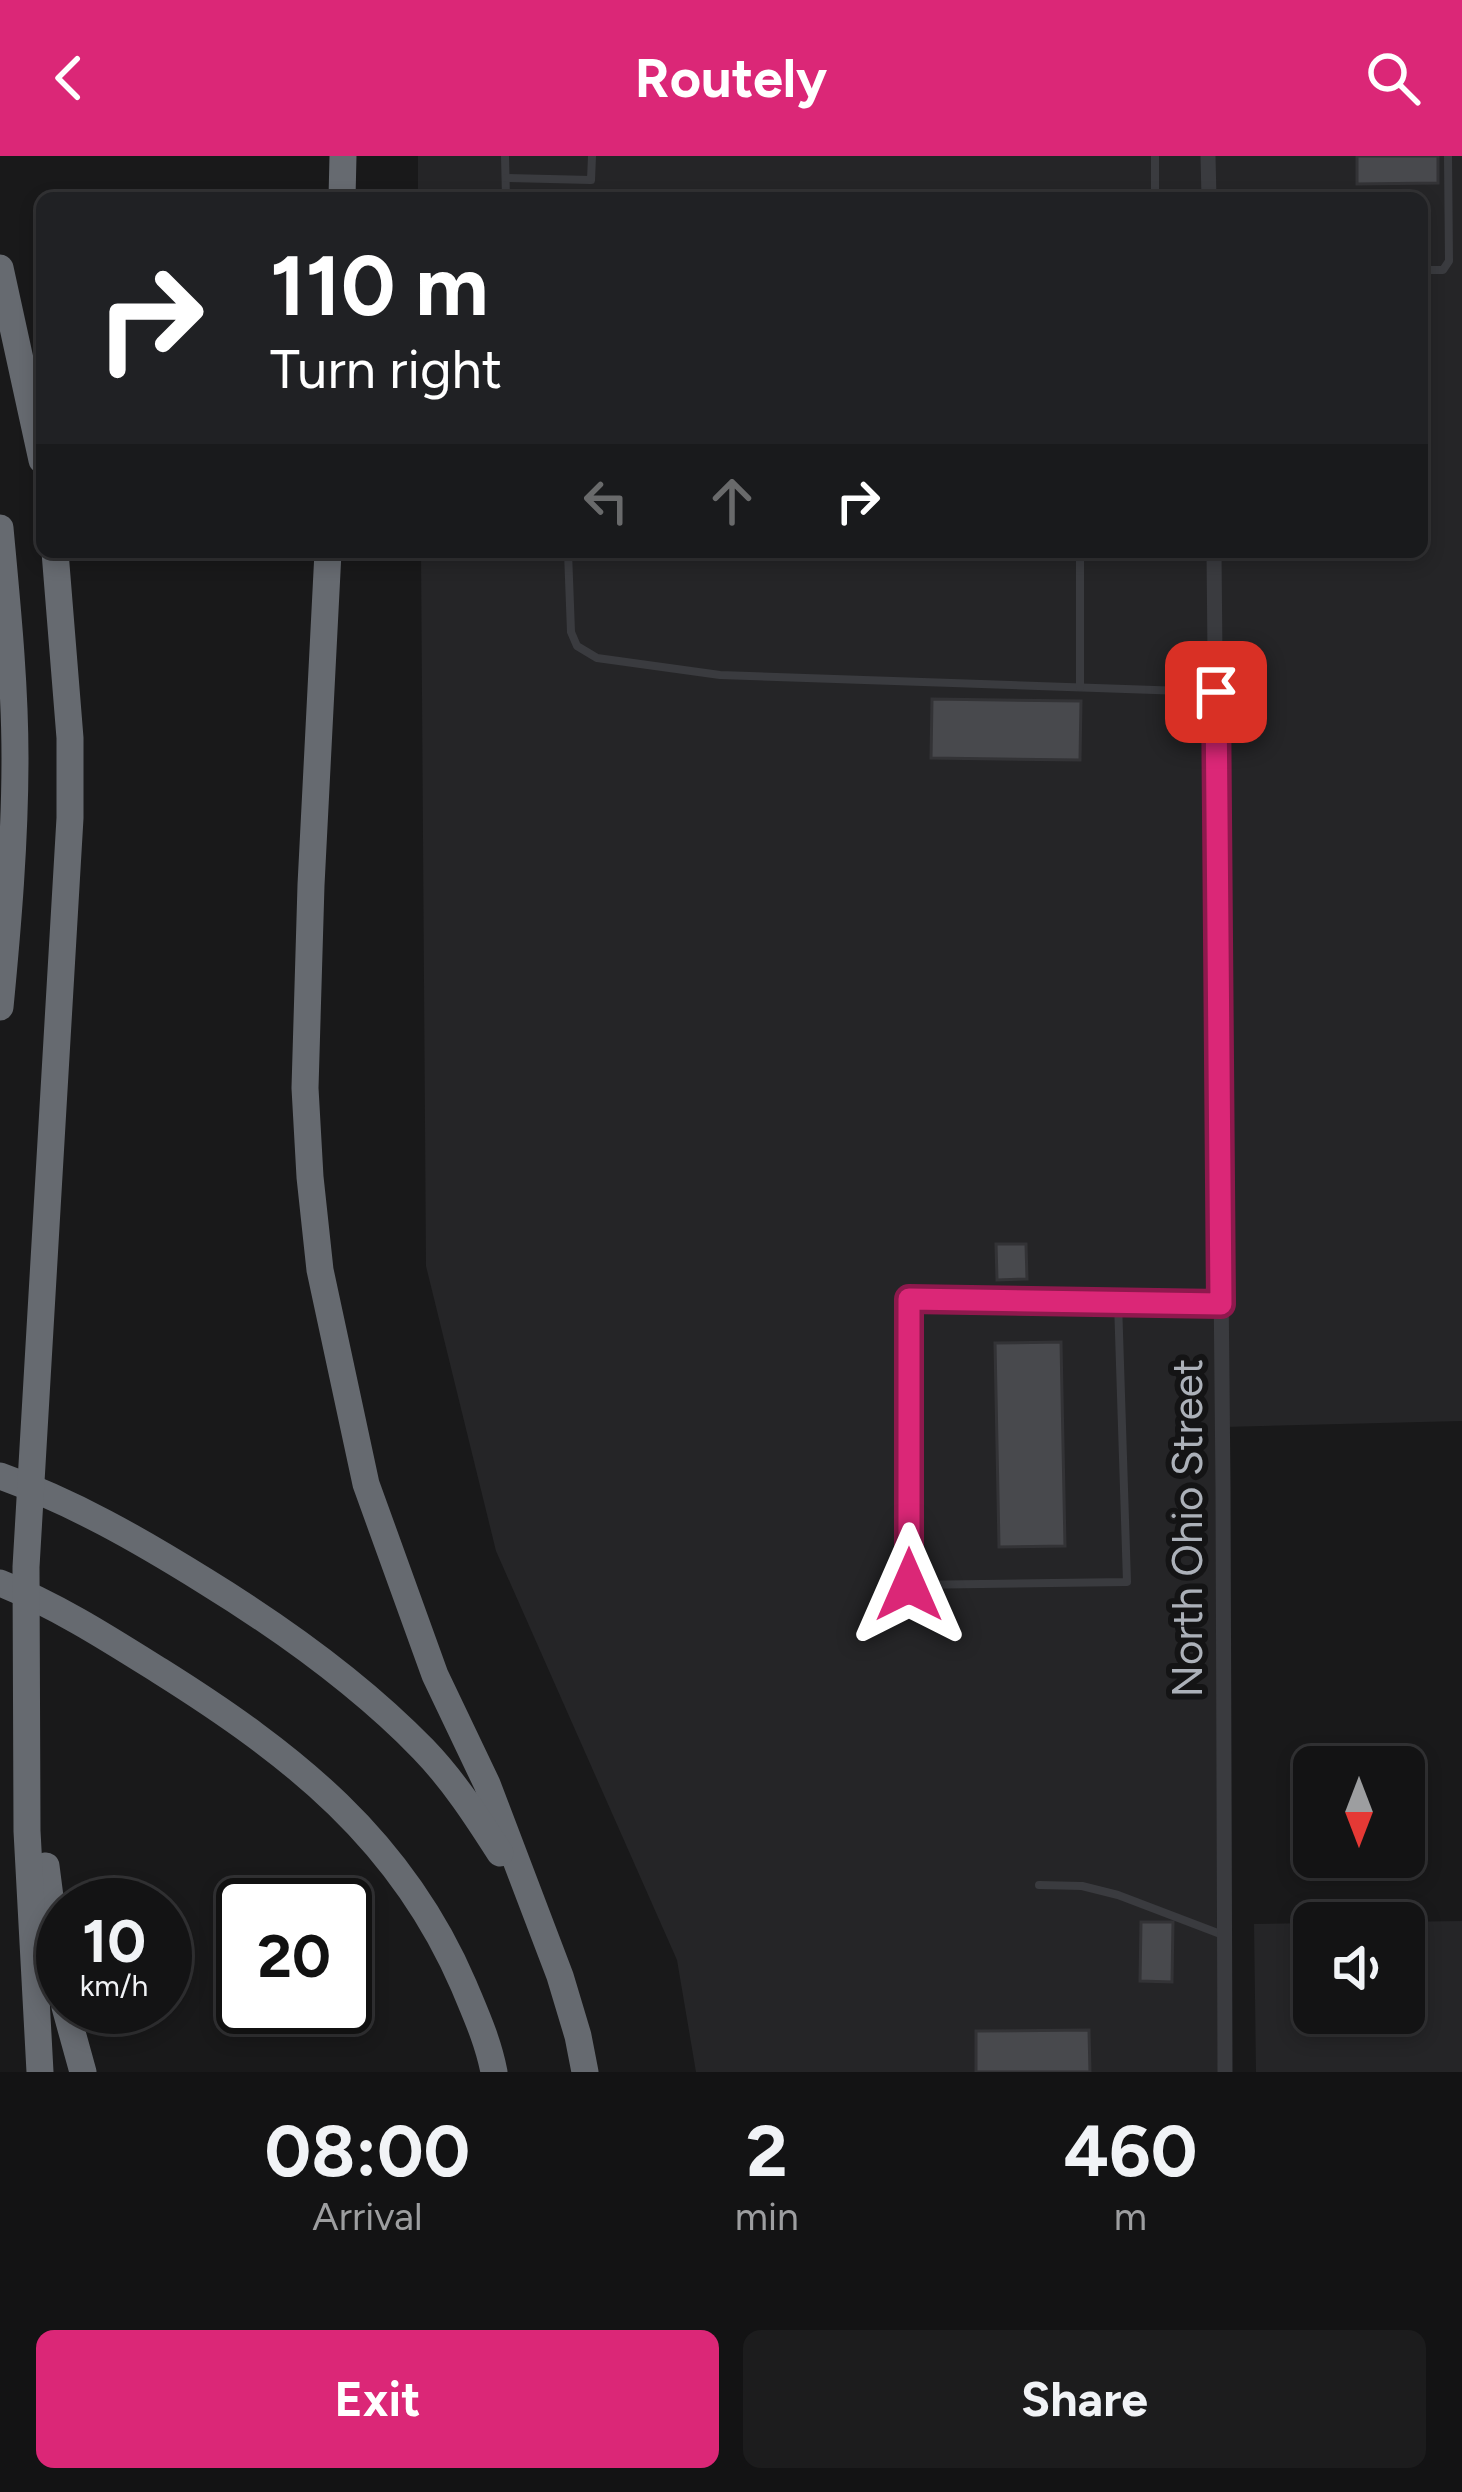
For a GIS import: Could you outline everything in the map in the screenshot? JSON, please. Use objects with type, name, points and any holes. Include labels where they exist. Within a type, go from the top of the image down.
[{"type":"highway","points":[[342,192],[343,156]]},
{"type":"highway","points":[[0,268],[36,433]]},
{"type":"highway","points":[[0,528],[15,756],[13,869],[0,1007]]},
{"type":"highway","points":[[40,2072],[27,1831],[26,1567],[70,818],[70,738],[56,558]]},
{"type":"highway","points":[[328,558],[304,1088],[320,1270],[366,1484],[435,1675],[487,1784],[560,1976],[585,2072]]},
{"type":"highway","points":[[0,1476],[50,1494],[151,1547],[262,1616],[339,1673],[424,1750],[477,1816],[531,1902]]},
{"type":"highway","points":[[0,1583],[118,1645],[213,1704],[276,1749],[352,1816],[404,1877],[448,1949],[488,2042],[494,2072]]},
{"type":"highway","points":[[26,1690],[49,1878]]},
{"type":"highway","points":[[72,2034],[83,2072]]},
{"type":"street","points":[[1208,156],[1209,192]]},
{"type":"street","name":"North Ohio Street","points":[[1214,558],[1225,2072]]},
{"type":"lane","points":[[505,156],[506,192]]},
{"type":"lane","points":[[506,178],[591,180],[592,156]]},
{"type":"lane","points":[[1155,156],[1155,192]]},
{"type":"lane","points":[[1428,269],[1443,270],[1449,261],[1448,156]]},
{"type":"lane","points":[[568,558],[571,632],[577,646],[597,658],[720,675],[1216,692]]},
{"type":"lane","points":[[1080,558],[1080,687]]},
{"type":"lane","points":[[1118,1302],[1127,1582],[909,1585],[909,1299],[1118,1302],[1221,1304]]},
{"type":"lane","points":[[1039,1885],[1082,1886],[1118,1895],[1225,1936]]},
{"type":"shaded area","points":[[418,156],[1462,156],[1462,1421],[1223,1427],[1225,2072],[696,2072],[677,1960],[496,1551],[426,1266],[421,558],[1428,558],[1428,192],[418,192]]},
{"type":"shaded area","points":[[1462,1921],[1462,2072],[1256,2072],[1254,1924],[1293,1923],[1293,2034],[1425,2034],[1425,1922]]},
{"type":"building","points":[[1357,156],[1438,156],[1438,183],[1357,184]]},
{"type":"building","points":[[932,699],[1081,701],[1080,760],[931,758]]},
{"type":"building","points":[[996,1244],[1026,1244],[1027,1279],[997,1280]]},
{"type":"building","points":[[1061,1342],[1065,1546],[999,1547],[995,1343]]},
{"type":"building","points":[[1141,1922],[1173,1922],[1172,1982],[1140,1981]]},
{"type":"building","points":[[1089,2030],[1090,2072],[976,2072],[976,2031]]},
{"type":"route","points":[[909,1585],[909,1299],[1221,1304],[1216,692]]}]
